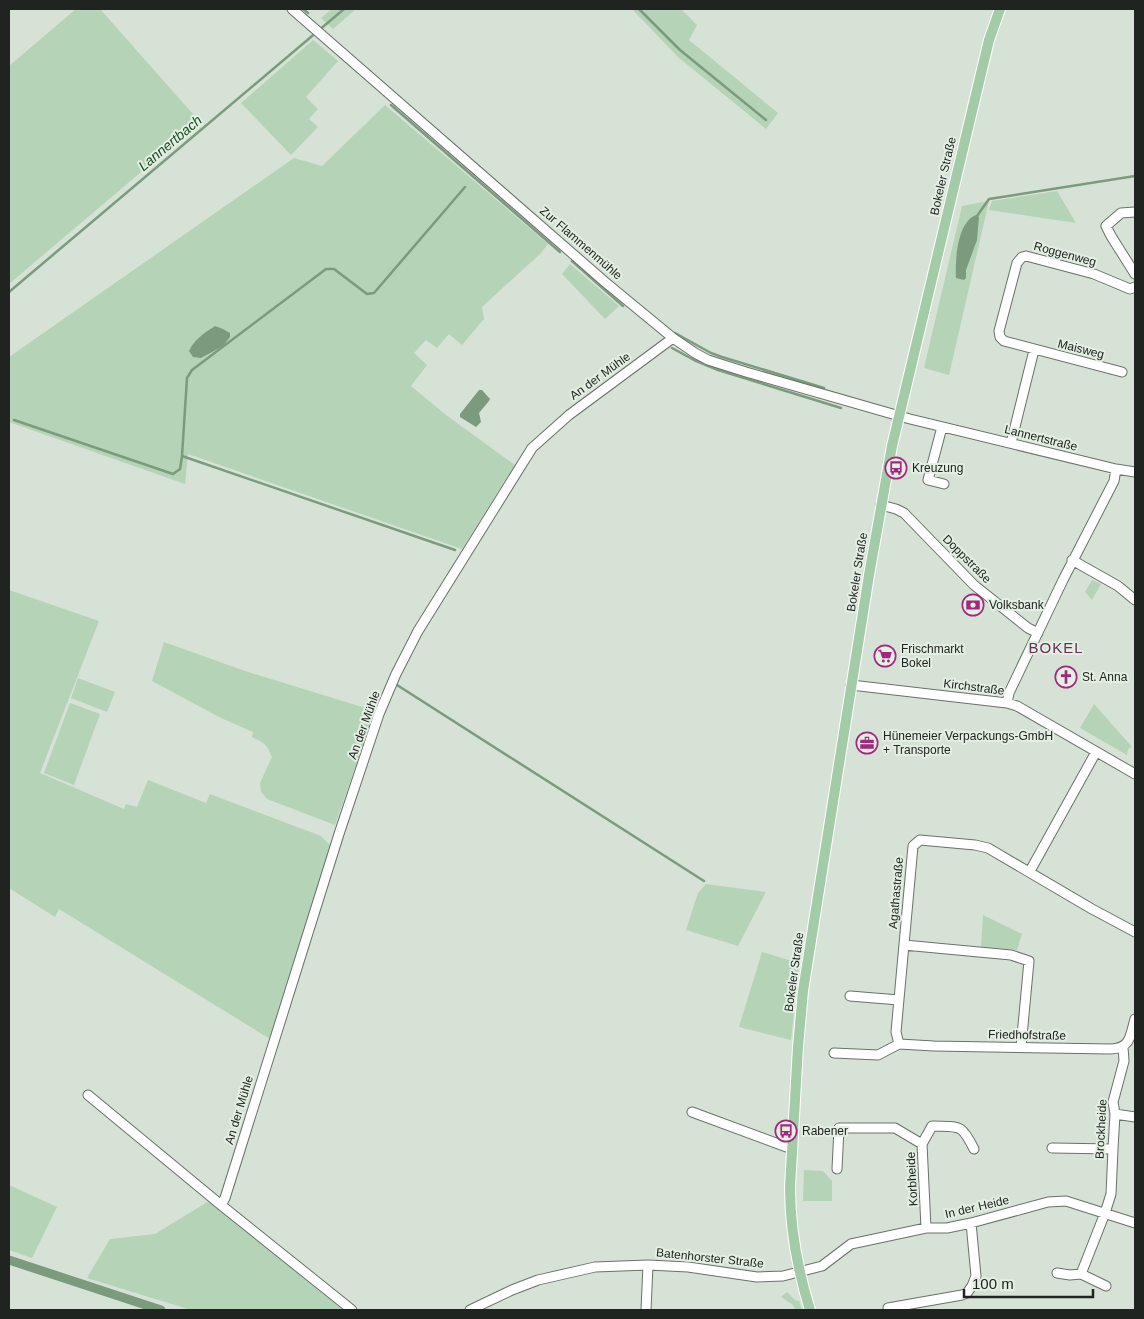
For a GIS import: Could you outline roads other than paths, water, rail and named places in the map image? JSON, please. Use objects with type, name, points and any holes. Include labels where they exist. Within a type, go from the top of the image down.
[{"type":"main road","name":"Bokeler Straße","points":[[810,1310],[795,1247],[790,1208],[798,1047],[803,991],[880,505],[899,416],[989,40],[1000,9]]},
{"type":"street","name":"Zur Flammenmühle","points":[[292,9],[605,282],[673,338],[695,353],[714,362],[755,375],[899,416]]},
{"type":"street","points":[[1135,212],[1121,213],[1106,226],[1110,236],[1135,274]]},
{"type":"street","name":"Roggenweg","points":[[1034,350],[1004,342],[999,332],[1017,263],[1022,257],[1026,256],[1094,274],[1130,289],[1135,287]]},
{"type":"street","name":"An der Mühle","points":[[221,1205],[225,1198],[339,834],[376,724],[396,674],[418,631],[532,448],[569,414],[673,338]]},
{"type":"street","points":[[1011,443],[1034,350]]},
{"type":"street","name":"Maisweg","points":[[1034,350],[1122,372]]},
{"type":"street","name":"Lannertstraße","points":[[899,416],[1135,472]]},
{"type":"street","points":[[942,427],[928,480],[944,484]]},
{"type":"street","points":[[1007,703],[1009,693],[1072,560],[1114,481],[1116,469]]},
{"type":"street","name":"Doppstraße","points":[[880,505],[904,513],[974,585],[1028,628],[1038,633]]},
{"type":"street","points":[[1072,560],[1118,586],[1135,600]]},
{"type":"street","name":"Kirchstraße","points":[[851,685],[1007,703],[1016,706],[1135,774]]},
{"type":"street","points":[[1030,871],[1096,752]]},
{"type":"street","name":"Agathastraße","points":[[1020,1047],[1030,961],[1011,955],[904,945],[913,846],[920,840],[988,848],[1135,932]]},
{"type":"street","points":[[899,1044],[896,1032],[904,945]]},
{"type":"street","points":[[850,996],[899,1000]]},
{"type":"street","points":[[1123,1047],[1128,1043],[1135,1019]]},
{"type":"street","name":"Friedhofstraße","points":[[834,1053],[878,1055],[899,1044],[1111,1049],[1123,1047]]},
{"type":"street","name":"Brockheide","points":[[1081,1274],[1111,1194],[1115,1114],[1113,1102],[1124,1061],[1123,1047]]},
{"type":"street","points":[[88,1095],[352,1310]]},
{"type":"street","points":[[692,1112],[792,1149]]},
{"type":"street","points":[[1115,1114],[1135,1117]]},
{"type":"street","name":"Korbheide","points":[[926,1228],[922,1144],[932,1126],[958,1127],[966,1133],[974,1149]]},
{"type":"street","points":[[837,1169],[840,1128],[895,1128],[922,1144]]},
{"type":"street","points":[[1052,1148],[1112,1149]]},
{"type":"street","name":"In der Heide","points":[[800,1272],[822,1266],[851,1244],[926,1228],[947,1228],[971,1224],[1048,1202],[1066,1201],[1135,1223]]},
{"type":"street","points":[[888,1308],[967,1293],[976,1276],[971,1224]]},
{"type":"street","name":"Batenhorster Straße","points":[[470,1310],[538,1280],[595,1267],[648,1265],[688,1267],[757,1277],[783,1276],[800,1272]]},
{"type":"street","name":"Batenhorster Straße","points":[[646,1310],[648,1265]]},
{"type":"street","points":[[1057,1273],[1081,1274],[1106,1286]]},
{"type":"waterway","points":[[303,9],[308,13]]},
{"type":"waterway","name":"Lannertbach","points":[[9,292],[344,9]]},
{"type":"waterway","points":[[639,9],[680,50],[766,120]]},
{"type":"waterway","points":[[391,105],[560,252]]},
{"type":"waterway","points":[[977,216],[989,199],[1135,176]]},
{"type":"waterway","points":[[14,420],[173,474],[180,469],[187,378],[192,370],[326,269],[334,269],[367,294],[374,293],[465,187]]},
{"type":"waterway","points":[[572,261],[623,306]]},
{"type":"waterway","points":[[675,333],[711,353],[824,388]]},
{"type":"waterway","points":[[672,348],[718,370],[841,408]]},
{"type":"waterway","points":[[182,456],[455,550]]},
{"type":"waterway","points":[[397,685],[704,881]]},
{"type":"waterway","points":[[9,1260],[161,1310]]},
{"type":"place","name":"Kreuzung","points":[[896,468]]},
{"type":"place","name":"Volksbank","points":[[973,605]]},
{"type":"place","name":"Frischmarkt Bokel","points":[[885,656]]},
{"type":"place","name":"St. Anna","points":[[1066,677]]},
{"type":"place","name":"Hünemeier Verpackungs-GmbH + Transporte","points":[[867,743]]},
{"type":"place","name":"Rabener","points":[[786,1131]]},
{"type":"district","name":"BOKEL","points":[[1056,647]]}]
